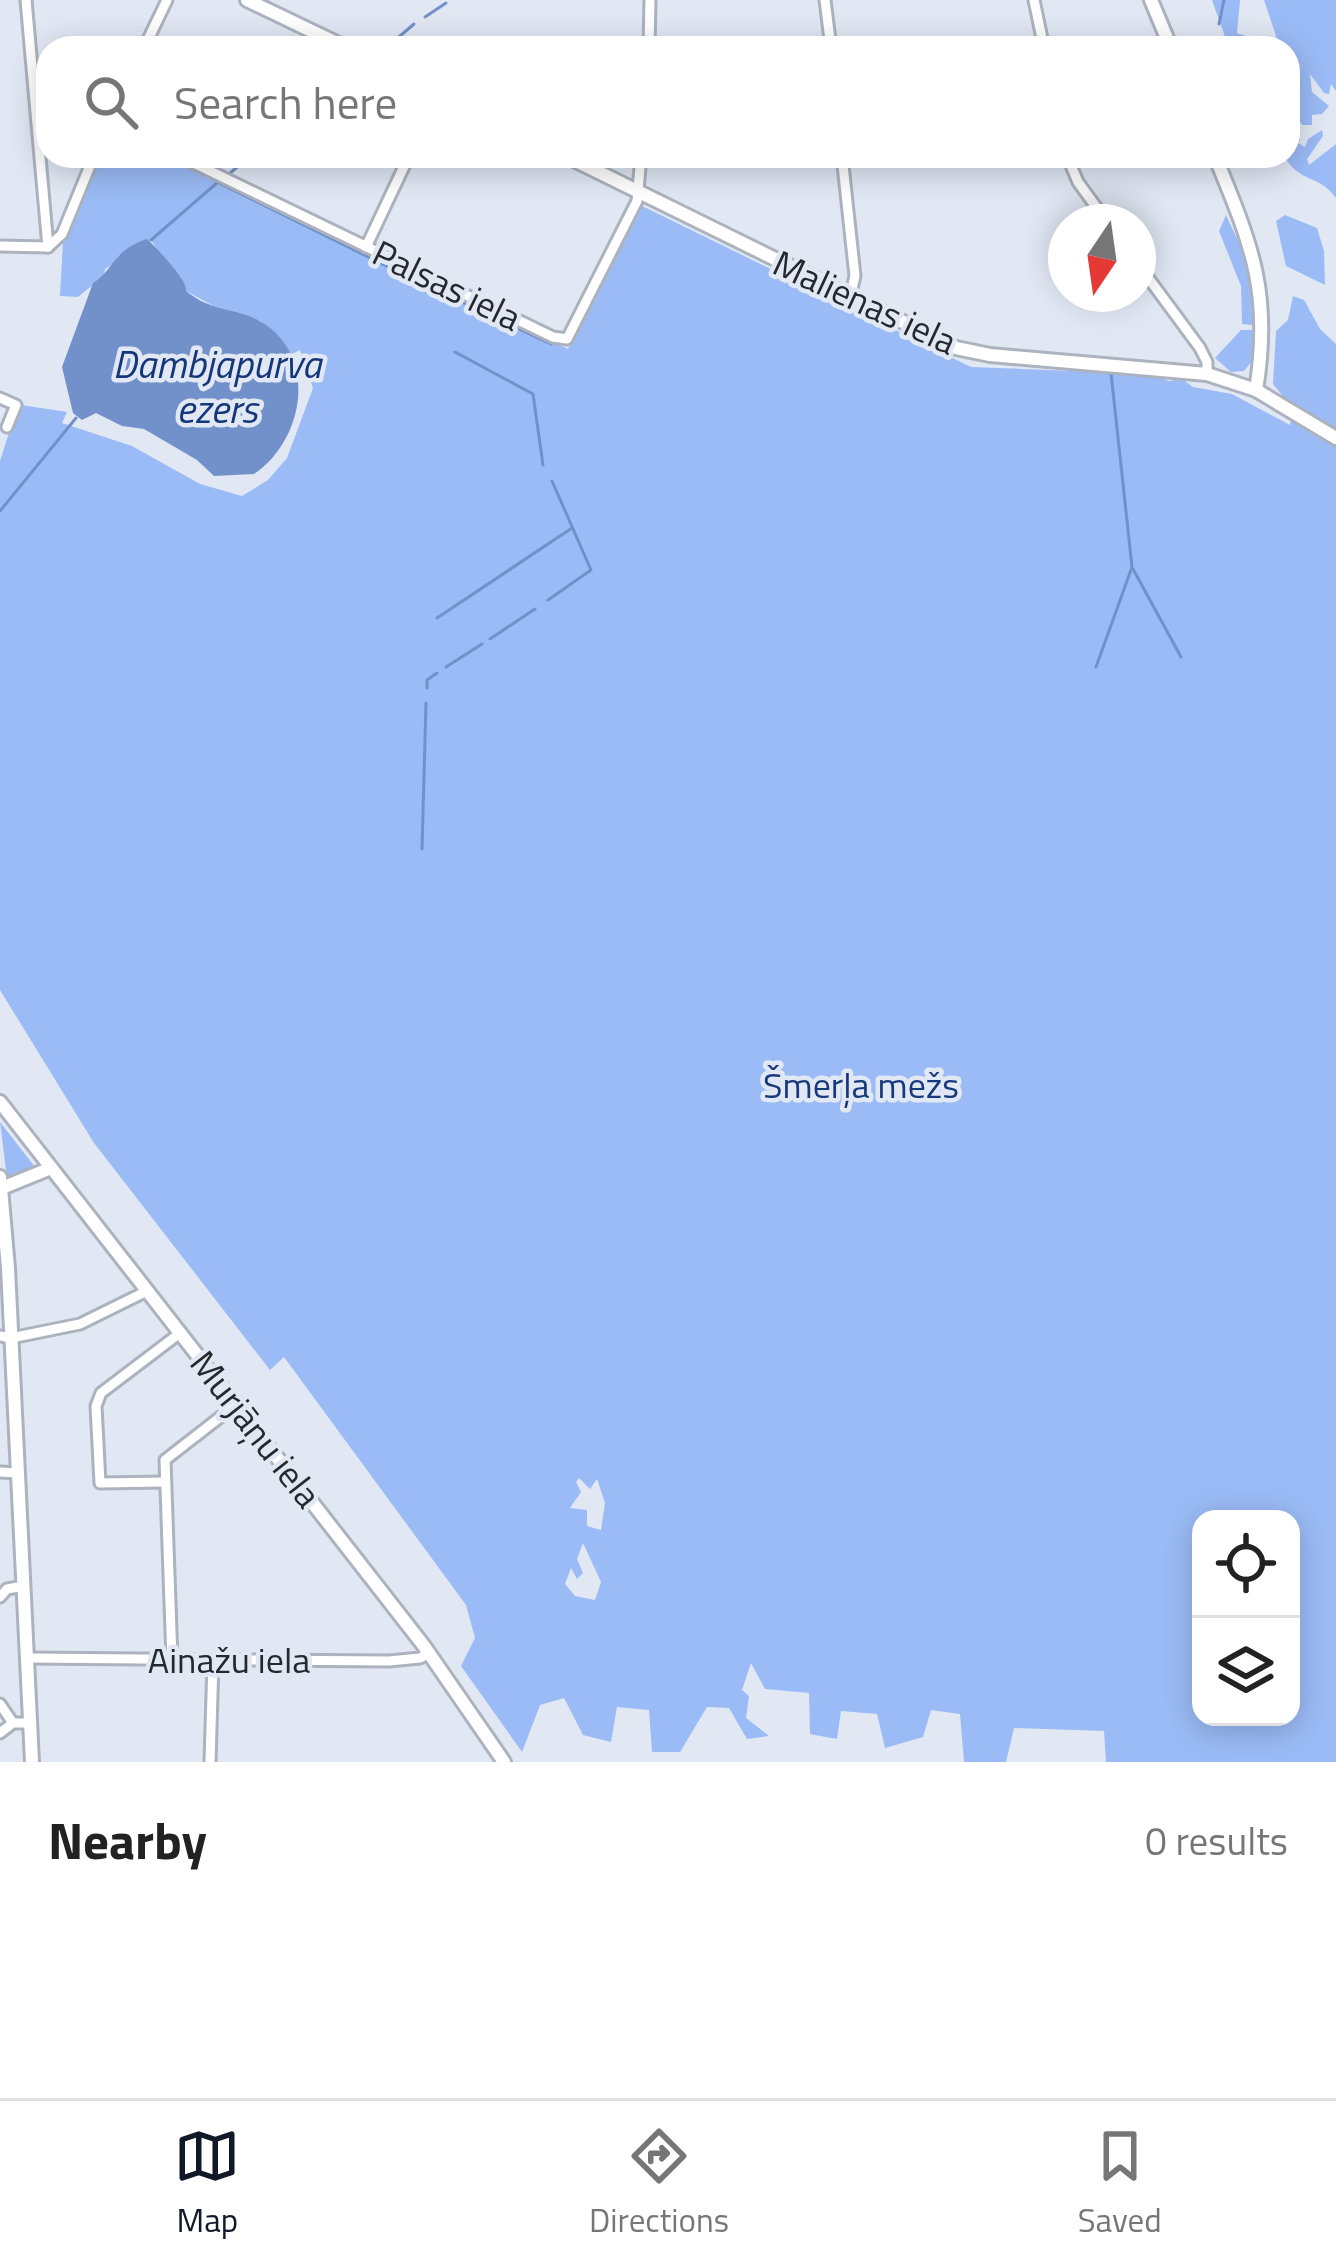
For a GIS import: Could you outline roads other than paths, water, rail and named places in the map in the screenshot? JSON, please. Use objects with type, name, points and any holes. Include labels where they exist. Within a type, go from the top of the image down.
[{"type":"street","points":[[26,0],[36,76]]},
{"type":"street","points":[[150,36],[167,0]]},
{"type":"street","points":[[247,0],[321,36]]},
{"type":"street","points":[[649,36],[650,0]]},
{"type":"street","points":[[825,0],[830,36]]},
{"type":"street","points":[[1034,0],[1042,36]]},
{"type":"street","points":[[1151,0],[1167,36]]},
{"type":"street","points":[[44,168],[48,247]]},
{"type":"street","points":[[0,246],[48,247],[62,234],[89,168]]},
{"type":"street","name":"Palsas iela","points":[[204,168],[553,337],[568,339],[639,192]]},
{"type":"street","points":[[366,247],[403,168]]},
{"type":"street","name":"Malienas iela","points":[[590,168],[935,340],[978,353],[1207,374],[1256,390],[1336,438]]},
{"type":"street","points":[[639,192],[640,168]]},
{"type":"street","points":[[843,168],[856,276],[850,297]]},
{"type":"street","points":[[1072,168],[1094,204]]},
{"type":"street","points":[[1220,168],[1260,280],[1256,390]]},
{"type":"street","points":[[1156,288],[1201,348],[1208,362],[1207,374]]},
{"type":"street","points":[[0,398],[16,405],[7,427]]},
{"type":"street","name":"Murjāņu iela","points":[[0,1102],[429,1654],[504,1762]]},
{"type":"street","points":[[32,1762],[1,1184],[51,1168]]},
{"type":"street","points":[[6,1337],[80,1324],[147,1291]]},
{"type":"street","points":[[164,1482],[100,1483],[96,1406],[101,1393],[180,1333]]},
{"type":"street","points":[[172,1660],[165,1460],[237,1404]]},
{"type":"street","points":[[0,1472],[19,1473]]},
{"type":"street","points":[[2,1588],[24,1586]]},
{"type":"street","name":"Ainažu iela","points":[[27,1658],[389,1661],[429,1654]]},
{"type":"street","points":[[210,1762],[213,1660]]},
{"type":"street","points":[[0,1704],[13,1723]]},
{"type":"street","points":[[0,1733],[13,1723],[30,1724]]},
{"type":"water","name":"Dambjapurva ezers","points":[[147,239],[188,292],[209,305],[263,323],[281,338],[292,357],[298,378],[293,421],[271,460],[254,474],[214,476],[197,460],[144,429],[122,426],[96,413],[82,420],[73,413],[62,367],[93,283],[120,254]]},
{"type":"waterway","points":[[1219,24],[1224,0]]},
{"type":"waterway","points":[[425,17],[446,3]]},
{"type":"waterway","points":[[400,36],[414,24]]},
{"type":"waterway","points":[[229,174],[236,168]]},
{"type":"waterway","points":[[217,182],[425,285]]},
{"type":"waterway","points":[[151,240],[218,182]]},
{"type":"waterway","points":[[430,287],[551,344]]},
{"type":"waterway","points":[[455,352],[533,394],[543,465]]},
{"type":"waterway","points":[[1096,667],[1132,567],[1111,373]]},
{"type":"waterway","points":[[0,511],[76,418]]},
{"type":"waterway","points":[[548,600],[591,570],[552,481]]},
{"type":"waterway","points":[[437,618],[572,528]]},
{"type":"waterway","points":[[1133,569],[1181,657]]},
{"type":"waterway","points":[[490,639],[535,609]]},
{"type":"waterway","points":[[446,667],[482,644]]},
{"type":"waterway","points":[[427,688],[427,680],[437,673]]},
{"type":"waterway","points":[[422,849],[426,703]]},
{"type":"park label","name":"Šmerļa mežs","points":[[861,1085]]}]
